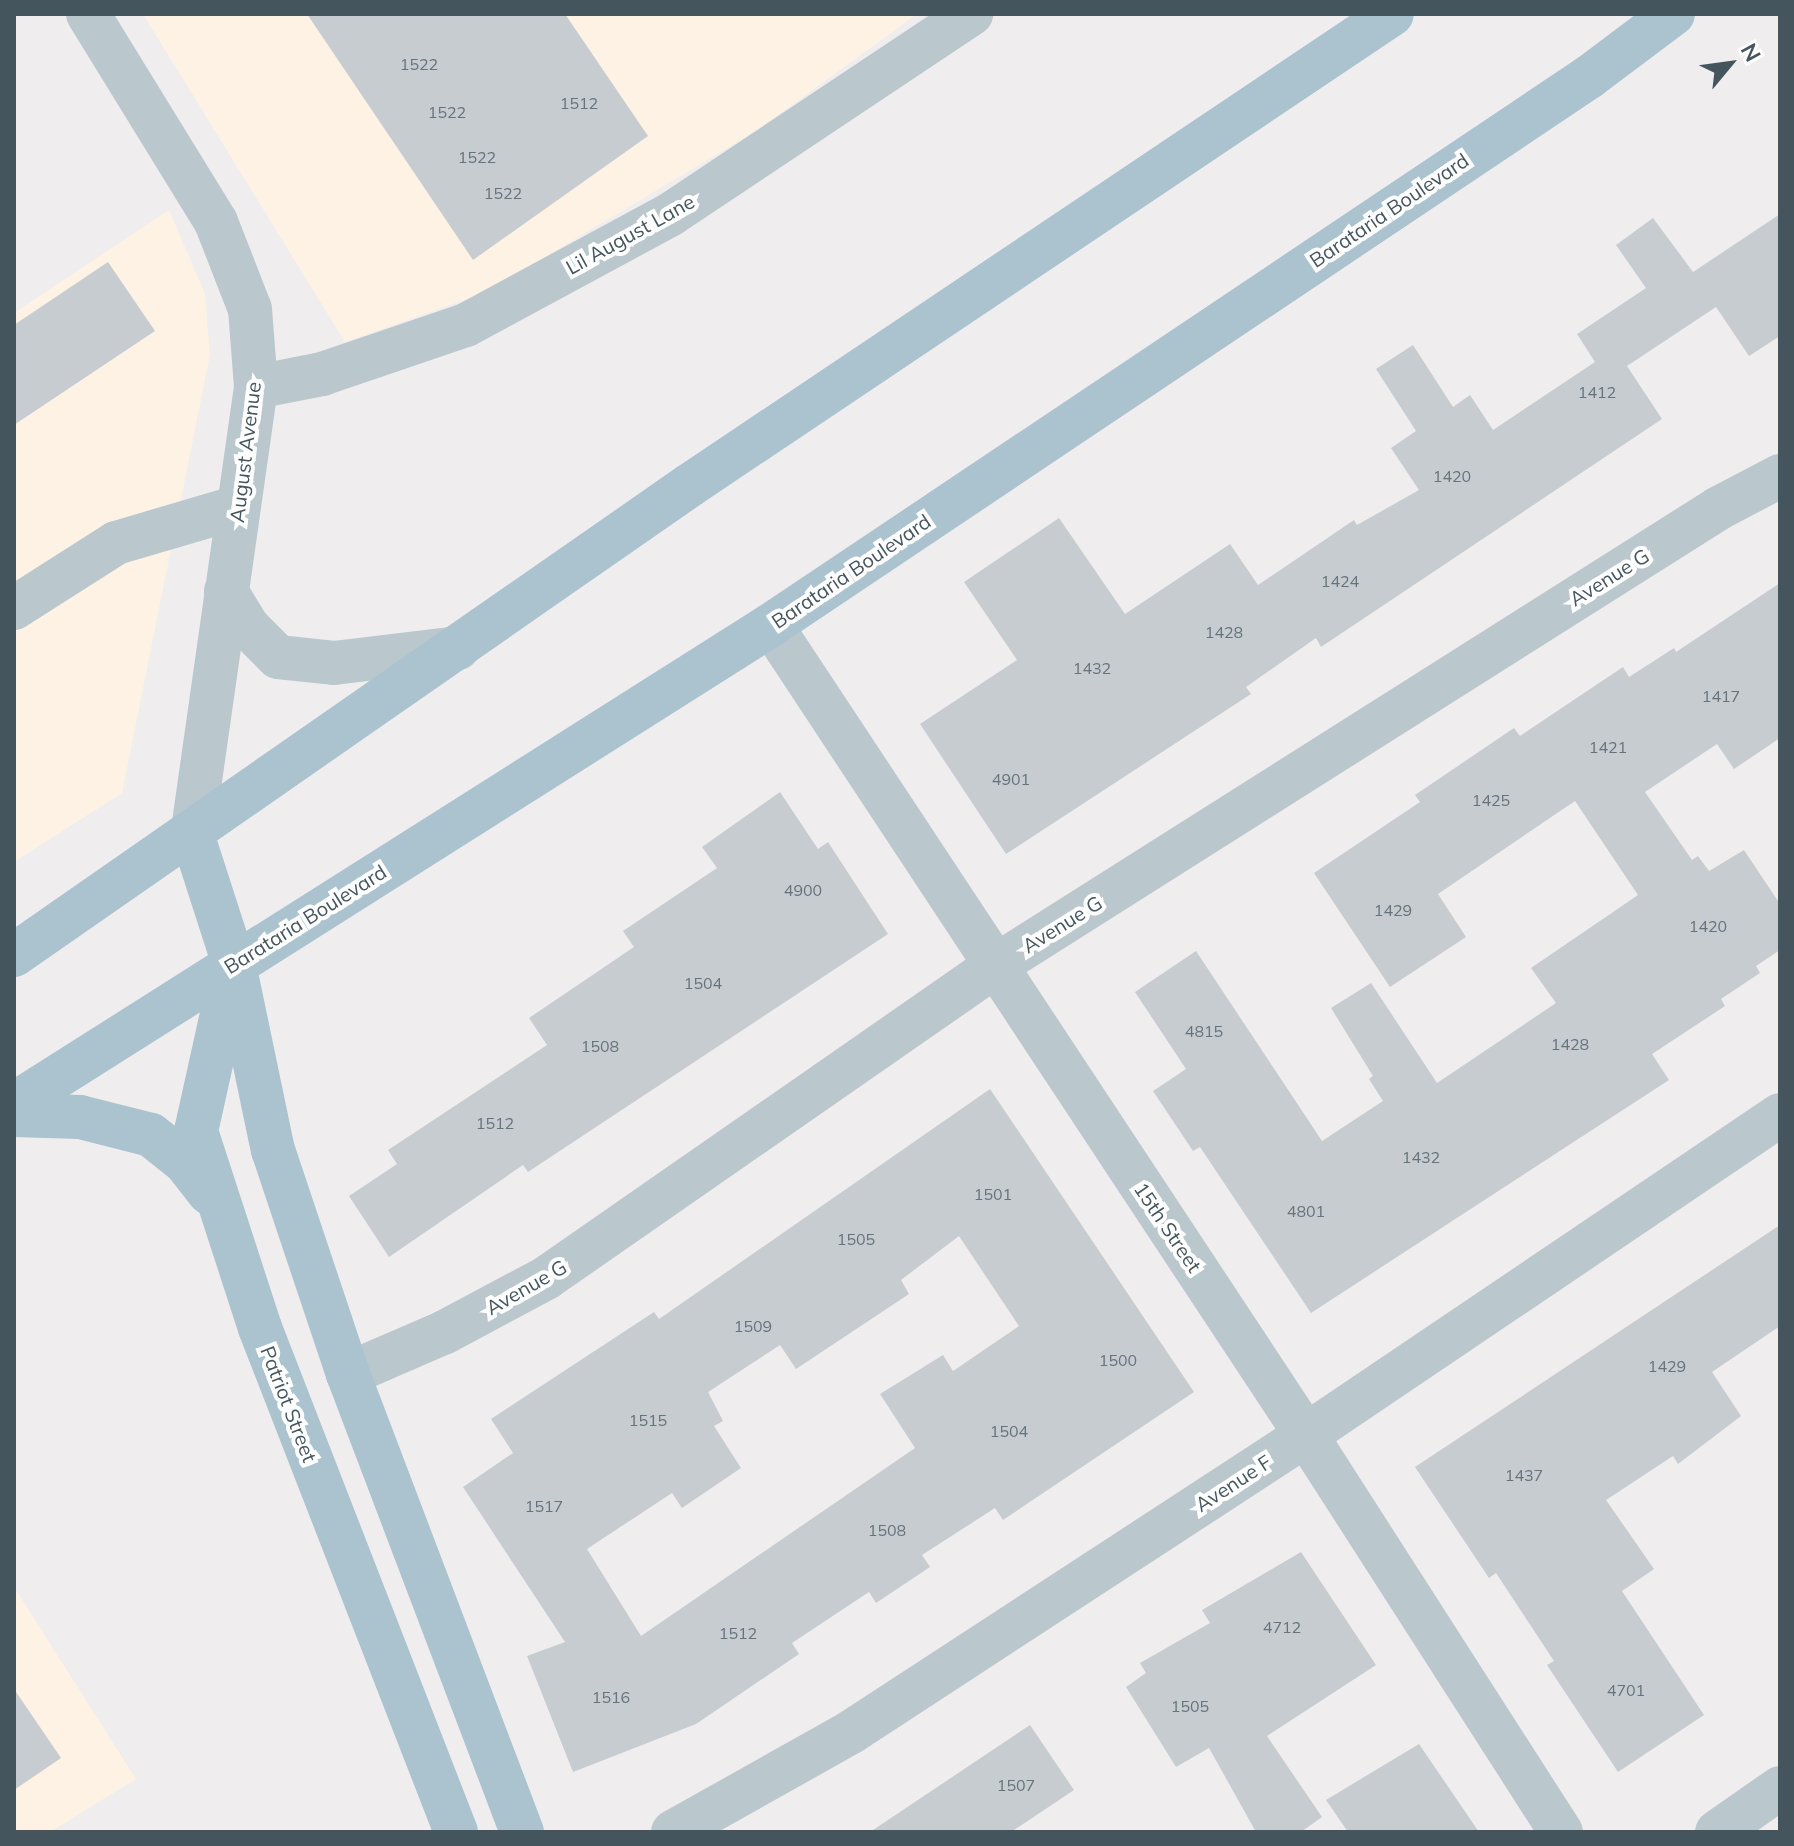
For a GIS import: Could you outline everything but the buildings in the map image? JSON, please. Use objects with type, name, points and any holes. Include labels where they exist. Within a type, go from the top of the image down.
[{"type":"main road","points":[[14,955],[704,476],[1392,14]]},
{"type":"main road","name":"Barataria Boulevard","points":[[14,1104],[771,625],[1589,77],[1673,14]]},
{"type":"main road","points":[[192,834],[234,964],[273,1150],[348,1374],[522,1832]]},
{"type":"main road","name":"Patriot Street","points":[[234,964],[196,1131],[260,1328],[456,1832]]},
{"type":"main road","points":[[14,1115],[80,1117],[151,1135],[185,1162],[221,1208]]},
{"type":"street","name":"August Avenue","points":[[88,14],[216,222],[250,309],[256,387],[192,834]]},
{"type":"street","name":"Lil August Lane","points":[[256,387],[322,374],[466,325],[671,214],[971,14]]},
{"type":"street","name":"Avenue G","points":[[348,1374],[445,1332],[546,1278],[995,966],[1719,508],[1780,476]]},
{"type":"street","points":[[14,608],[116,543],[238,507]]},
{"type":"street","points":[[226,591],[248,627],[278,657],[334,663],[458,648]]},
{"type":"street","name":"15th Street","points":[[771,625],[1306,1435],[1561,1832]]},
{"type":"street","name":"Avenue F","points":[[673,1832],[851,1732],[1306,1435],[1780,1115]]},
{"type":"street","points":[[1717,1832],[1780,1788]]},
{"type":"shaded area","points":[[143,14],[917,14],[759,129],[487,292],[345,342]]},
{"type":"shaded area","points":[[169,210],[205,294],[210,355],[122,793],[14,862],[14,313]]},
{"type":"shaded area","points":[[14,1587],[136,1779],[50,1832],[14,1832]]}]
